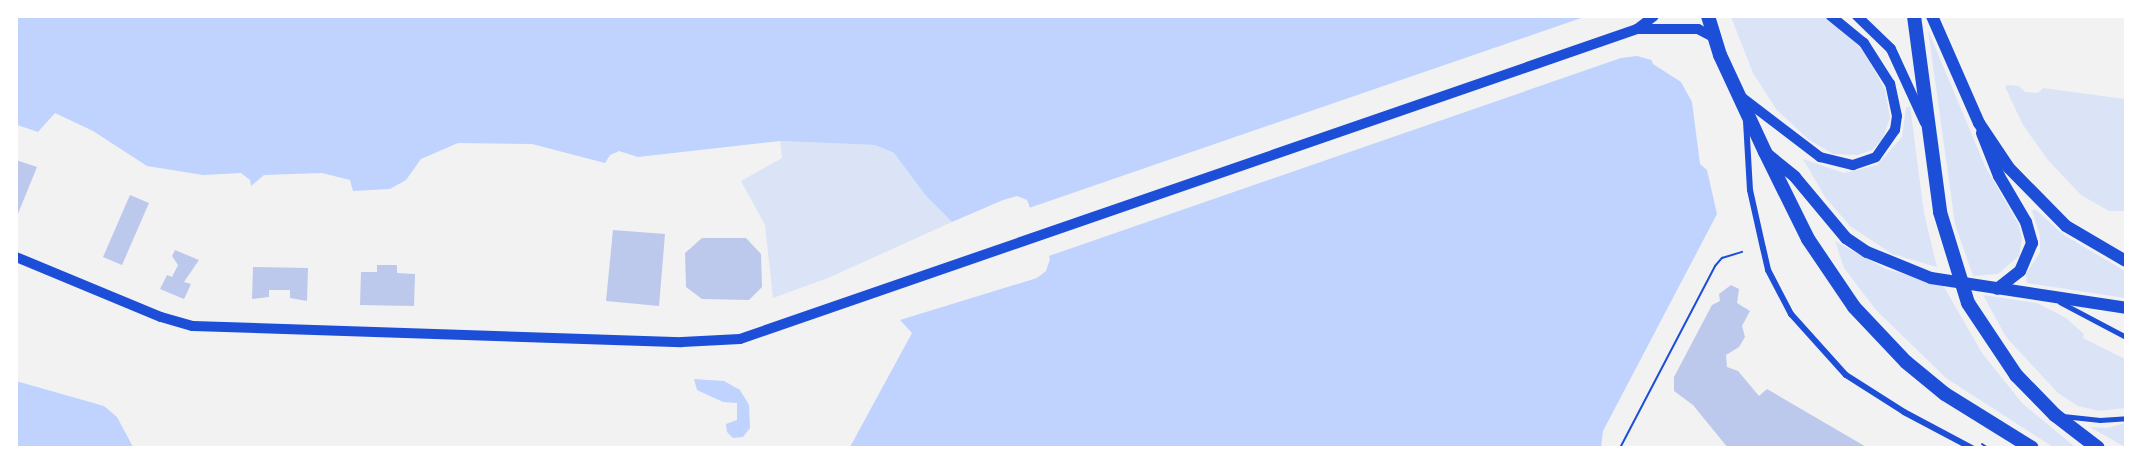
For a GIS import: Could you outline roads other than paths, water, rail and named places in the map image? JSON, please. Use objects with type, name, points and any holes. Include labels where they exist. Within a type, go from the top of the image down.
[{"type":"main road","points":[[1708,16],[1746,114],[1808,239],[1854,307],[1906,362],[1945,394],[2032,447]]},
{"type":"main road","points":[[1914,16],[1926,126],[1940,212],[1968,303],[2016,375],[2055,415],[2098,447]]},
{"type":"main road","points":[[1932,16],[1979,123],[1987,151],[2016,201],[2032,243],[2020,271],[1997,290]]},
{"type":"main road","points":[[1979,123],[2009,168],[2066,226],[2126,261]]},
{"type":"main road","points":[[1765,152],[1795,177],[1846,238],[1867,252],[1931,278],[1997,290],[2126,308]]},
{"type":"street","points":[[16,257],[161,317],[193,327],[712,342],[753,335],[1053,228],[1637,29],[1654,16]]},
{"type":"street","points":[[1740,96],[1820,157],[1853,165],[1876,157],[1895,130],[1897,116],[1890,84],[1864,43],[1831,16]]},
{"type":"street","points":[[1857,16],[1891,49],[1926,126]]},
{"type":"street","points":[[1637,29],[1698,29],[1715,38]]},
{"type":"street","points":[[1746,114],[1750,190],[1763,248],[1768,270],[1791,314],[1846,375],[1904,412],[1972,447]]},
{"type":"lane","points":[[2050,297],[2126,337]]},
{"type":"lane","points":[[2055,415],[2100,420],[2126,418]]},
{"type":"water","points":[[17,17],[1635,17],[1653,64],[1681,82],[1692,102],[1700,164],[1707,170],[1717,214],[1603,431],[1601,447],[850,447],[912,333],[900,320],[1037,278],[1046,271],[1050,259],[1027,200],[1017,196],[1003,200],[952,222],[926,196],[894,153],[875,145],[780,141],[638,157],[619,151],[610,155],[605,163],[532,144],[458,143],[421,159],[406,180],[390,189],[353,191],[350,180],[322,173],[264,175],[251,186],[250,180],[241,173],[203,175],[147,166],[93,131],[55,113],[38,132],[17,125]]},
{"type":"water","points":[[694,379],[724,381],[740,390],[749,405],[750,428],[743,437],[733,438],[727,432],[726,424],[737,420],[737,403],[723,402],[697,390]]},
{"type":"water","points":[[16,381],[104,406],[117,417],[133,447],[17,447]]}]
